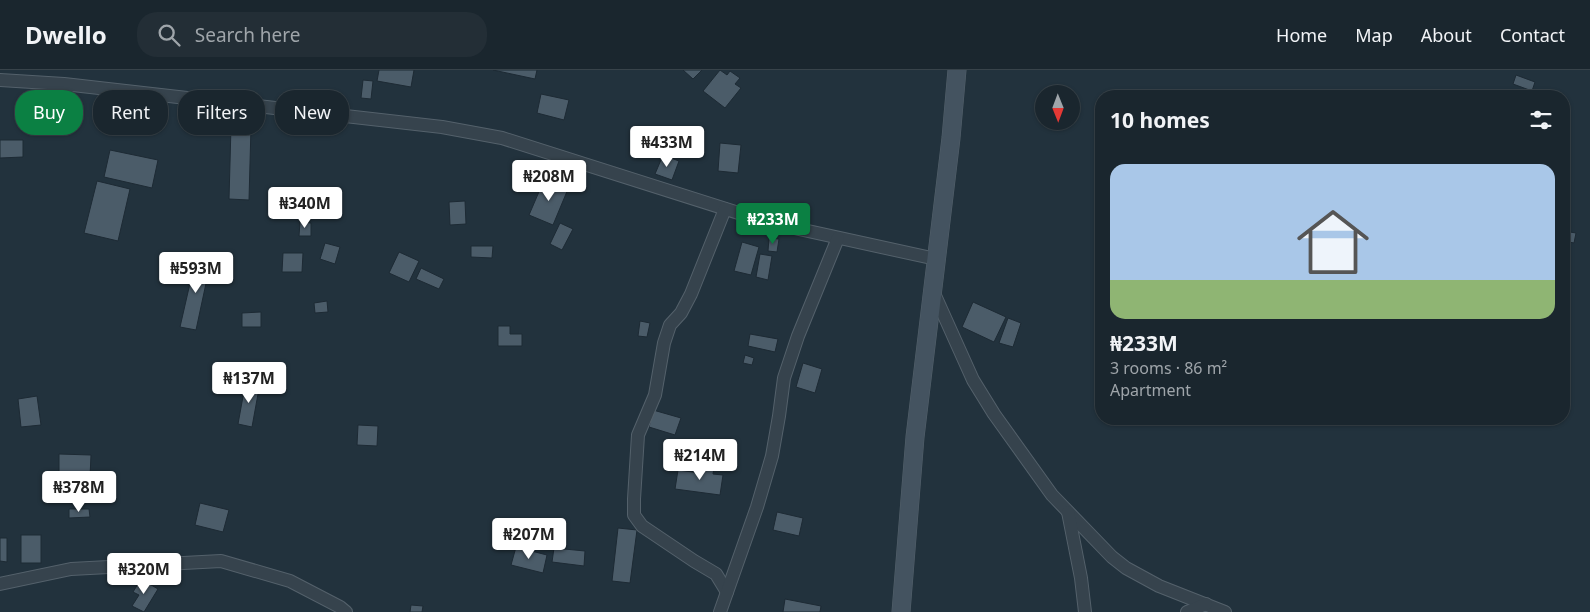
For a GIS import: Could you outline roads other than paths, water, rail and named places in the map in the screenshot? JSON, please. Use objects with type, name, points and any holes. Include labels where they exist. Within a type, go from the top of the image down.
[{"type":"main road","points":[[901,612],[915,437],[957,70]]},
{"type":"street","points":[[0,80],[64,84],[442,127],[502,138],[767,222],[936,259]]},
{"type":"street","points":[[725,209],[691,294],[681,313],[670,326],[664,343],[655,395],[638,435],[634,515],[642,526],[716,574],[727,592]]},
{"type":"street","points":[[720,612],[757,507],[772,456],[780,416],[784,378],[798,336],[838,238]]},
{"type":"street","points":[[932,291],[973,380],[994,414],[1052,495],[1112,558],[1126,568],[1159,586],[1225,612]]},
{"type":"street","points":[[1068,512],[1081,578],[1085,612]]},
{"type":"street","points":[[0,584],[71,569],[221,561],[290,581],[346,612]]},
{"type":"street","points":[[1187,612],[1206,604]]}]
